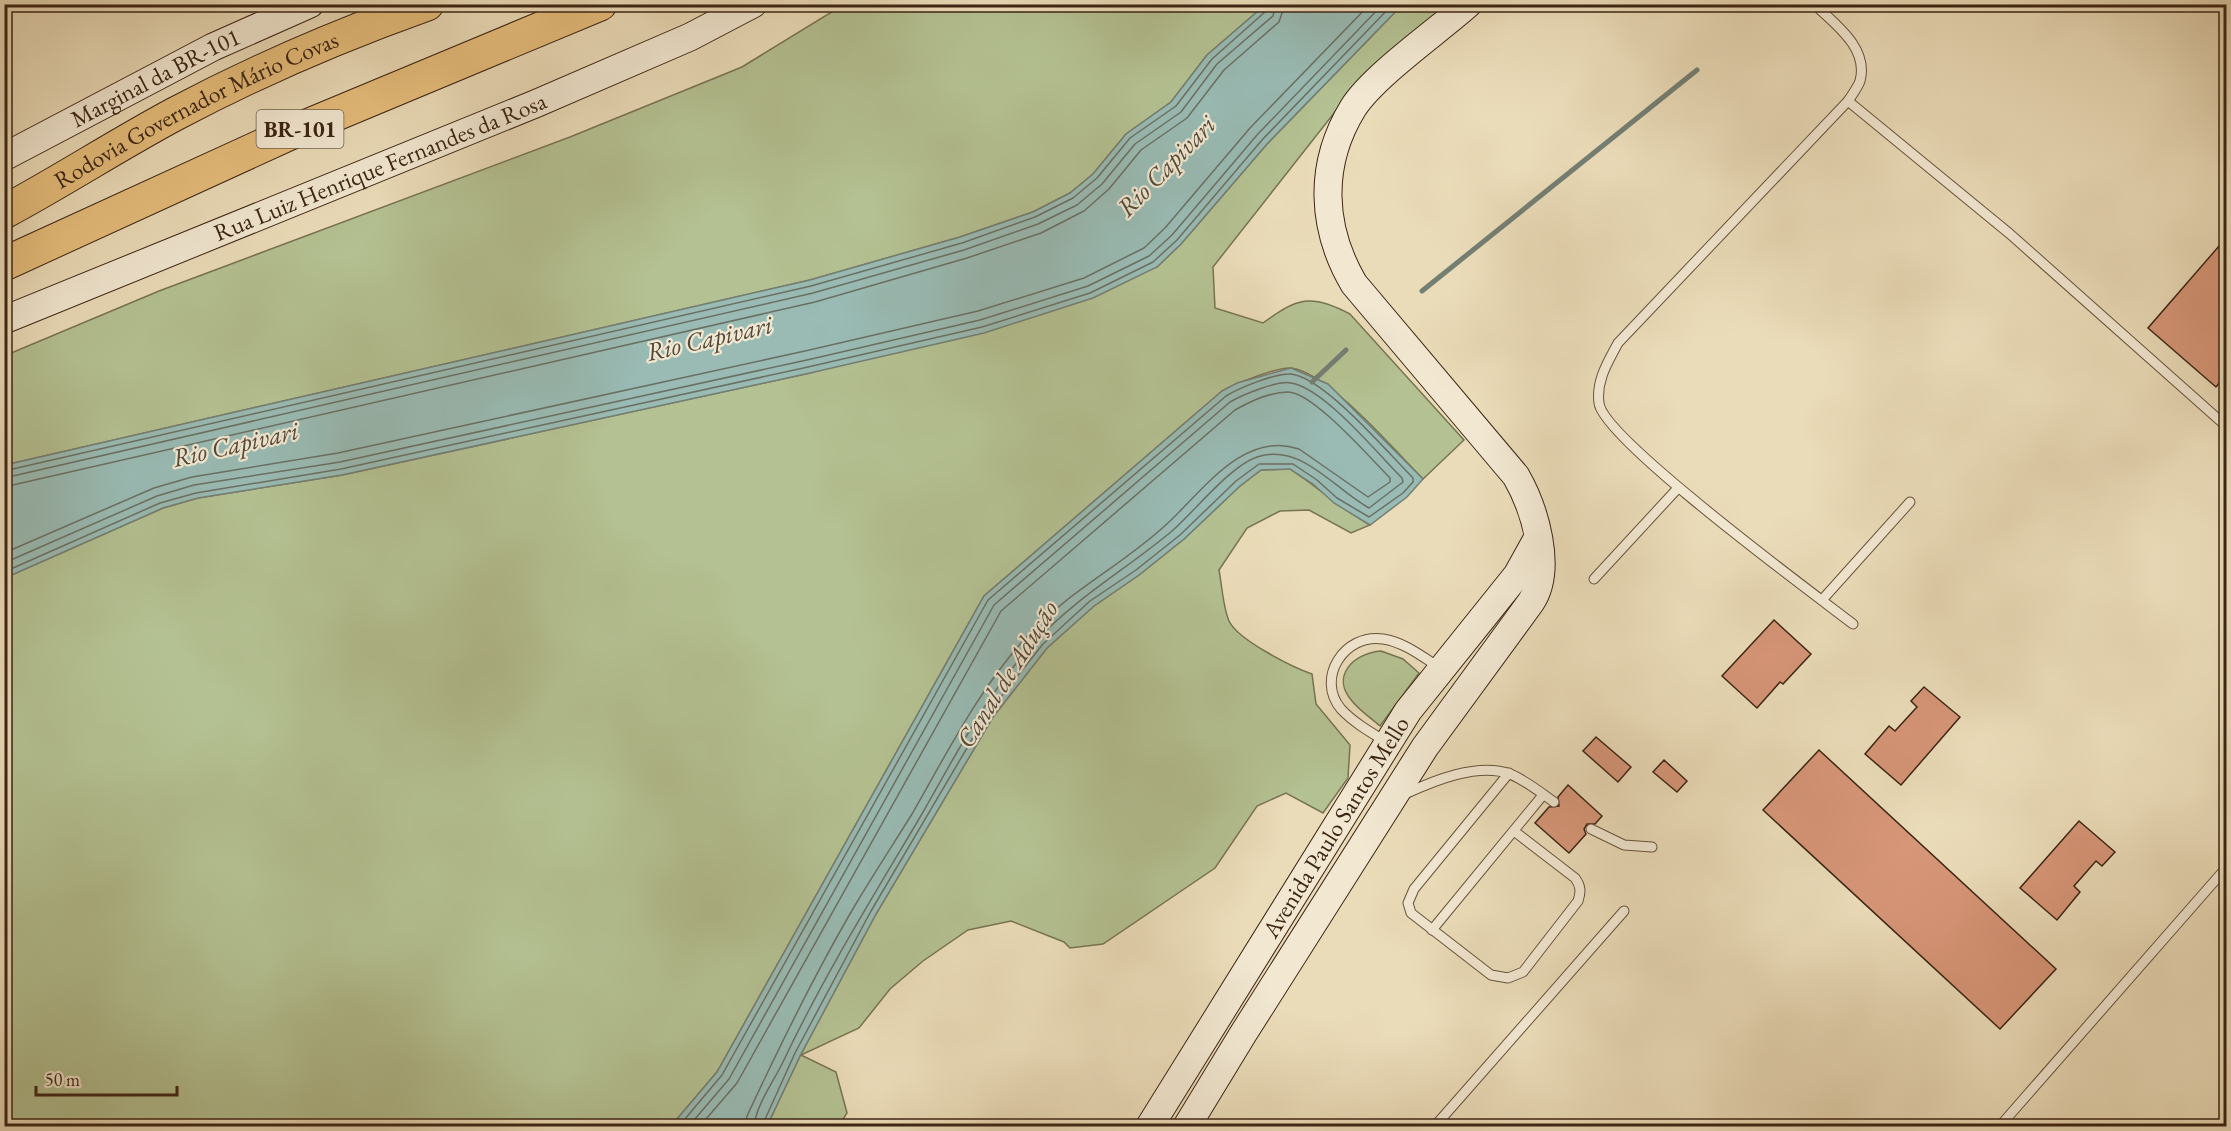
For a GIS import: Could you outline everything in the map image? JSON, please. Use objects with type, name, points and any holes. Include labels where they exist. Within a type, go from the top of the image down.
[{"type":"highway","name":"Rodovia Governador Mário Covas","points":[[4,212],[215,93],[318,46],[427,4]]},
{"type":"highway","name":"BR-101","points":[[4,264],[279,138],[600,4]]},
{"type":"street","name":"Marginal da BR-101","points":[[4,157],[203,52],[310,4]]},
{"type":"street","name":"Rua Luiz Henrique Fernandes da Rosa","points":[[4,320],[535,104],[690,37],[753,4]]},
{"type":"street","name":"Avenida Paulo Santos Mello","points":[[1188,1126],[1243,1034],[1443,720],[1538,592],[1542,579],[1535,520],[1528,498],[1516,477],[1354,285],[1334,244],[1327,206],[1332,161],[1338,141],[1354,106],[1388,71],[1468,4]]},
{"type":"street","name":"Avenida Paulo Santos Mello","points":[[1150,1126],[1387,743],[1440,668],[1517,575],[1537,539]]},
{"type":"street","points":[[1440,668],[1467,688]]},
{"type":"street","points":[[1357,791],[1370,782],[1384,787],[1386,809]]},
{"type":"street","points":[[1218,1018],[1243,1034]]},
{"type":"lane","points":[[1814,4],[1845,34],[1861,57],[1860,81],[1848,101],[1618,343],[1601,374],[1598,404],[1610,424],[1678,488],[1853,624]]},
{"type":"lane","points":[[1848,101],[2010,234],[2226,426]]},
{"type":"lane","points":[[1594,579],[1678,488]]},
{"type":"lane","points":[[1822,600],[1910,502]]},
{"type":"lane","points":[[1387,743],[1353,720],[1340,708],[1331,689],[1333,669],[1346,648],[1363,640],[1383,639],[1409,648],[1440,668]]},
{"type":"lane","points":[[1386,809],[1422,786],[1479,771],[1509,773],[1554,802]]},
{"type":"lane","points":[[1509,773],[1414,889],[1408,903],[1411,913],[1491,975],[1508,978],[1522,972],[1578,901],[1581,893],[1580,884],[1575,878],[1514,831]]},
{"type":"lane","points":[[1432,930],[1543,795]]},
{"type":"lane","points":[[1591,829],[1624,845],[1652,847]]},
{"type":"lane","points":[[2000,1126],[2226,868]]},
{"type":"lane","points":[[1435,1126],[1624,911]]},
{"type":"green space","points":[[843,5],[1265,5],[1207,55],[1171,102],[1126,134],[1093,174],[1070,193],[1033,212],[960,237],[810,280],[5,465],[4,356],[159,291],[570,137],[742,67]]},
{"type":"green space","points":[[1402,5],[1449,5],[1349,94],[1213,267],[1215,308],[1263,323],[1285,308],[1305,301],[1325,303],[1350,314],[1464,440],[1423,479],[1361,415],[1323,383],[1306,373],[1291,368],[1266,373],[1222,391],[984,596],[717,1072],[671,1126],[5,1126],[4,578],[163,508],[198,498],[342,475],[810,373],[1157,267],[1181,244],[1267,144]]},
{"type":"green space","points":[[1290,469],[1370,525],[1351,533],[1309,510],[1280,511],[1247,528],[1219,570],[1225,609],[1234,628],[1266,652],[1312,674],[1316,704],[1350,745],[1348,778],[1323,813],[1286,793],[1257,806],[1215,868],[1103,944],[1070,948],[1064,942],[1011,921],[968,930],[923,961],[890,989],[859,1028],[801,1055],[836,1072],[847,1113],[839,1126],[767,1126],[800,1056],[876,914],[993,717],[1047,648],[1094,606],[1139,575],[1184,539],[1240,486],[1261,470]]},
{"type":"green space","points":[[1381,651],[1403,659],[1419,673],[1380,726],[1352,701],[1343,683],[1348,667],[1354,661],[1362,656]]},
{"type":"water","name":"Rio Capivari","points":[[1265,5],[1402,5],[1267,144],[1181,244],[1157,267],[1093,298],[984,333],[810,373],[342,475],[198,498],[163,508],[5,578],[5,465],[810,280],[960,237],[1033,212],[1070,193],[1093,174],[1126,134],[1171,102],[1207,55]]},
{"type":"water","name":"Canal de Adução","points":[[1291,368],[1328,384],[1423,479],[1407,497],[1370,525],[1334,503],[1313,484],[1290,469],[1261,470],[1240,486],[1184,539],[1139,575],[1094,606],[1047,648],[993,717],[876,914],[800,1056],[767,1126],[671,1126],[717,1072],[984,596],[1222,391],[1237,383]]},
{"type":"building","points":[[2226,238],[2226,375],[2216,387],[2148,328]]},
{"type":"building","points":[[1774,620],[1811,654],[1783,684],[1780,682],[1757,708],[1722,676]]},
{"type":"building","points":[[1924,687],[1960,717],[1901,785],[1865,754],[1889,726],[1895,731],[1917,707],[1911,701]]},
{"type":"building","points":[[1596,737],[1631,767],[1618,782],[1583,751]]},
{"type":"building","points":[[1819,750],[2056,969],[2000,1029],[1763,810]]},
{"type":"building","points":[[1664,760],[1687,781],[1677,792],[1653,772]]},
{"type":"building","points":[[1568,785],[1602,816],[1595,824],[1587,824],[1584,829],[1586,834],[1569,853],[1535,823],[1549,807],[1559,806],[1558,797]]},
{"type":"building","points":[[2079,821],[2115,852],[2102,866],[2096,861],[2074,886],[2080,892],[2057,920],[2020,888]]},
{"type":"waterway","points":[[1422,291],[1697,70]]},
{"type":"waterway","points":[[1312,382],[1346,350]]}]
